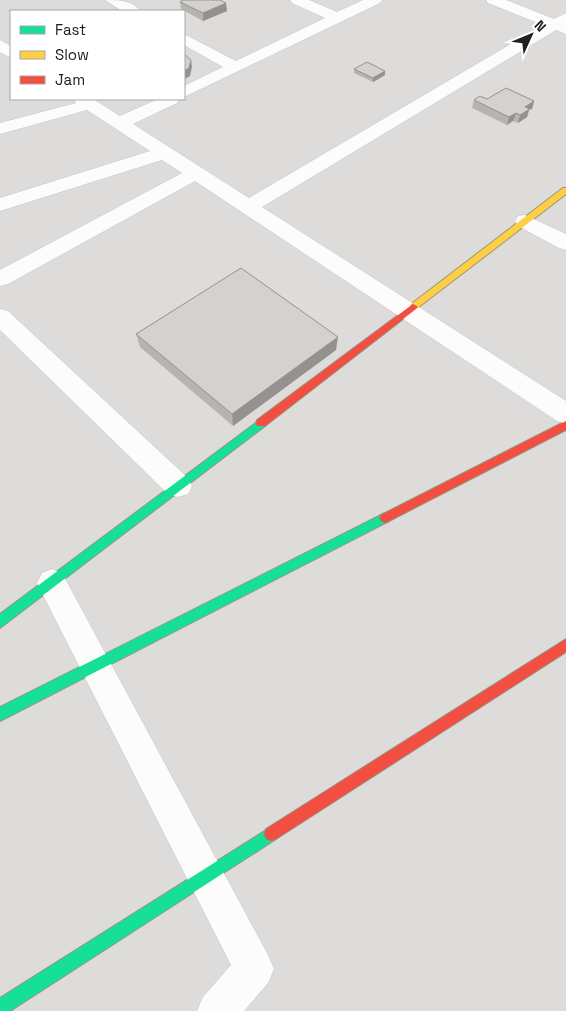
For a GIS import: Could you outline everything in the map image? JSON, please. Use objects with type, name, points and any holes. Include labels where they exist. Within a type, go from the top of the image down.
[{"type":"street","points":[[112,0],[131,10]]},
{"type":"street","points":[[297,0],[337,18]]},
{"type":"street","points":[[185,92],[375,0]]},
{"type":"street","points":[[493,0],[562,24]]},
{"type":"street","points":[[248,207],[562,24]]},
{"type":"street","points":[[185,40],[236,67]]},
{"type":"street","points":[[120,123],[169,100]]},
{"type":"street","points":[[0,129],[86,101],[566,414]]},
{"type":"street","points":[[0,205],[164,153]]},
{"type":"street","points":[[0,279],[196,173]]},
{"type":"street","points":[[0,622],[566,190]]},
{"type":"street","points":[[525,221],[566,243]]},
{"type":"street","points":[[0,316],[178,486]]},
{"type":"street","points":[[0,714],[566,425]]},
{"type":"street","points":[[52,583],[254,969],[217,1011]]},
{"type":"street","points":[[0,1008],[566,645]]},
{"type":"shaded area","points":[[0,0],[566,0],[566,1011],[0,1011]]},
{"type":"building","points":[[183,0],[220,0],[226,3],[203,13],[180,2]]},
{"type":"building","points":[[185,55],[191,60],[189,68],[185,70]]},
{"type":"building","points":[[367,62],[385,71],[373,78],[354,69]]},
{"type":"building","points":[[506,88],[534,101],[525,107],[530,109],[520,115],[516,113],[509,117],[474,100],[480,96],[487,99]]},
{"type":"building","points":[[241,268],[338,337],[232,414],[136,334]]},
{"type":"traffic: fast","points":[[0,622],[261,423]]},
{"type":"traffic: fast","points":[[0,714],[385,518]]},
{"type":"traffic: fast","points":[[0,1008],[271,834]]},
{"type":"traffic: slow","points":[[413,307],[566,190]]},
{"type":"traffic: jam","points":[[261,423],[413,307]]},
{"type":"traffic: jam","points":[[385,518],[566,425]]},
{"type":"traffic: jam","points":[[271,834],[566,645]]}]
